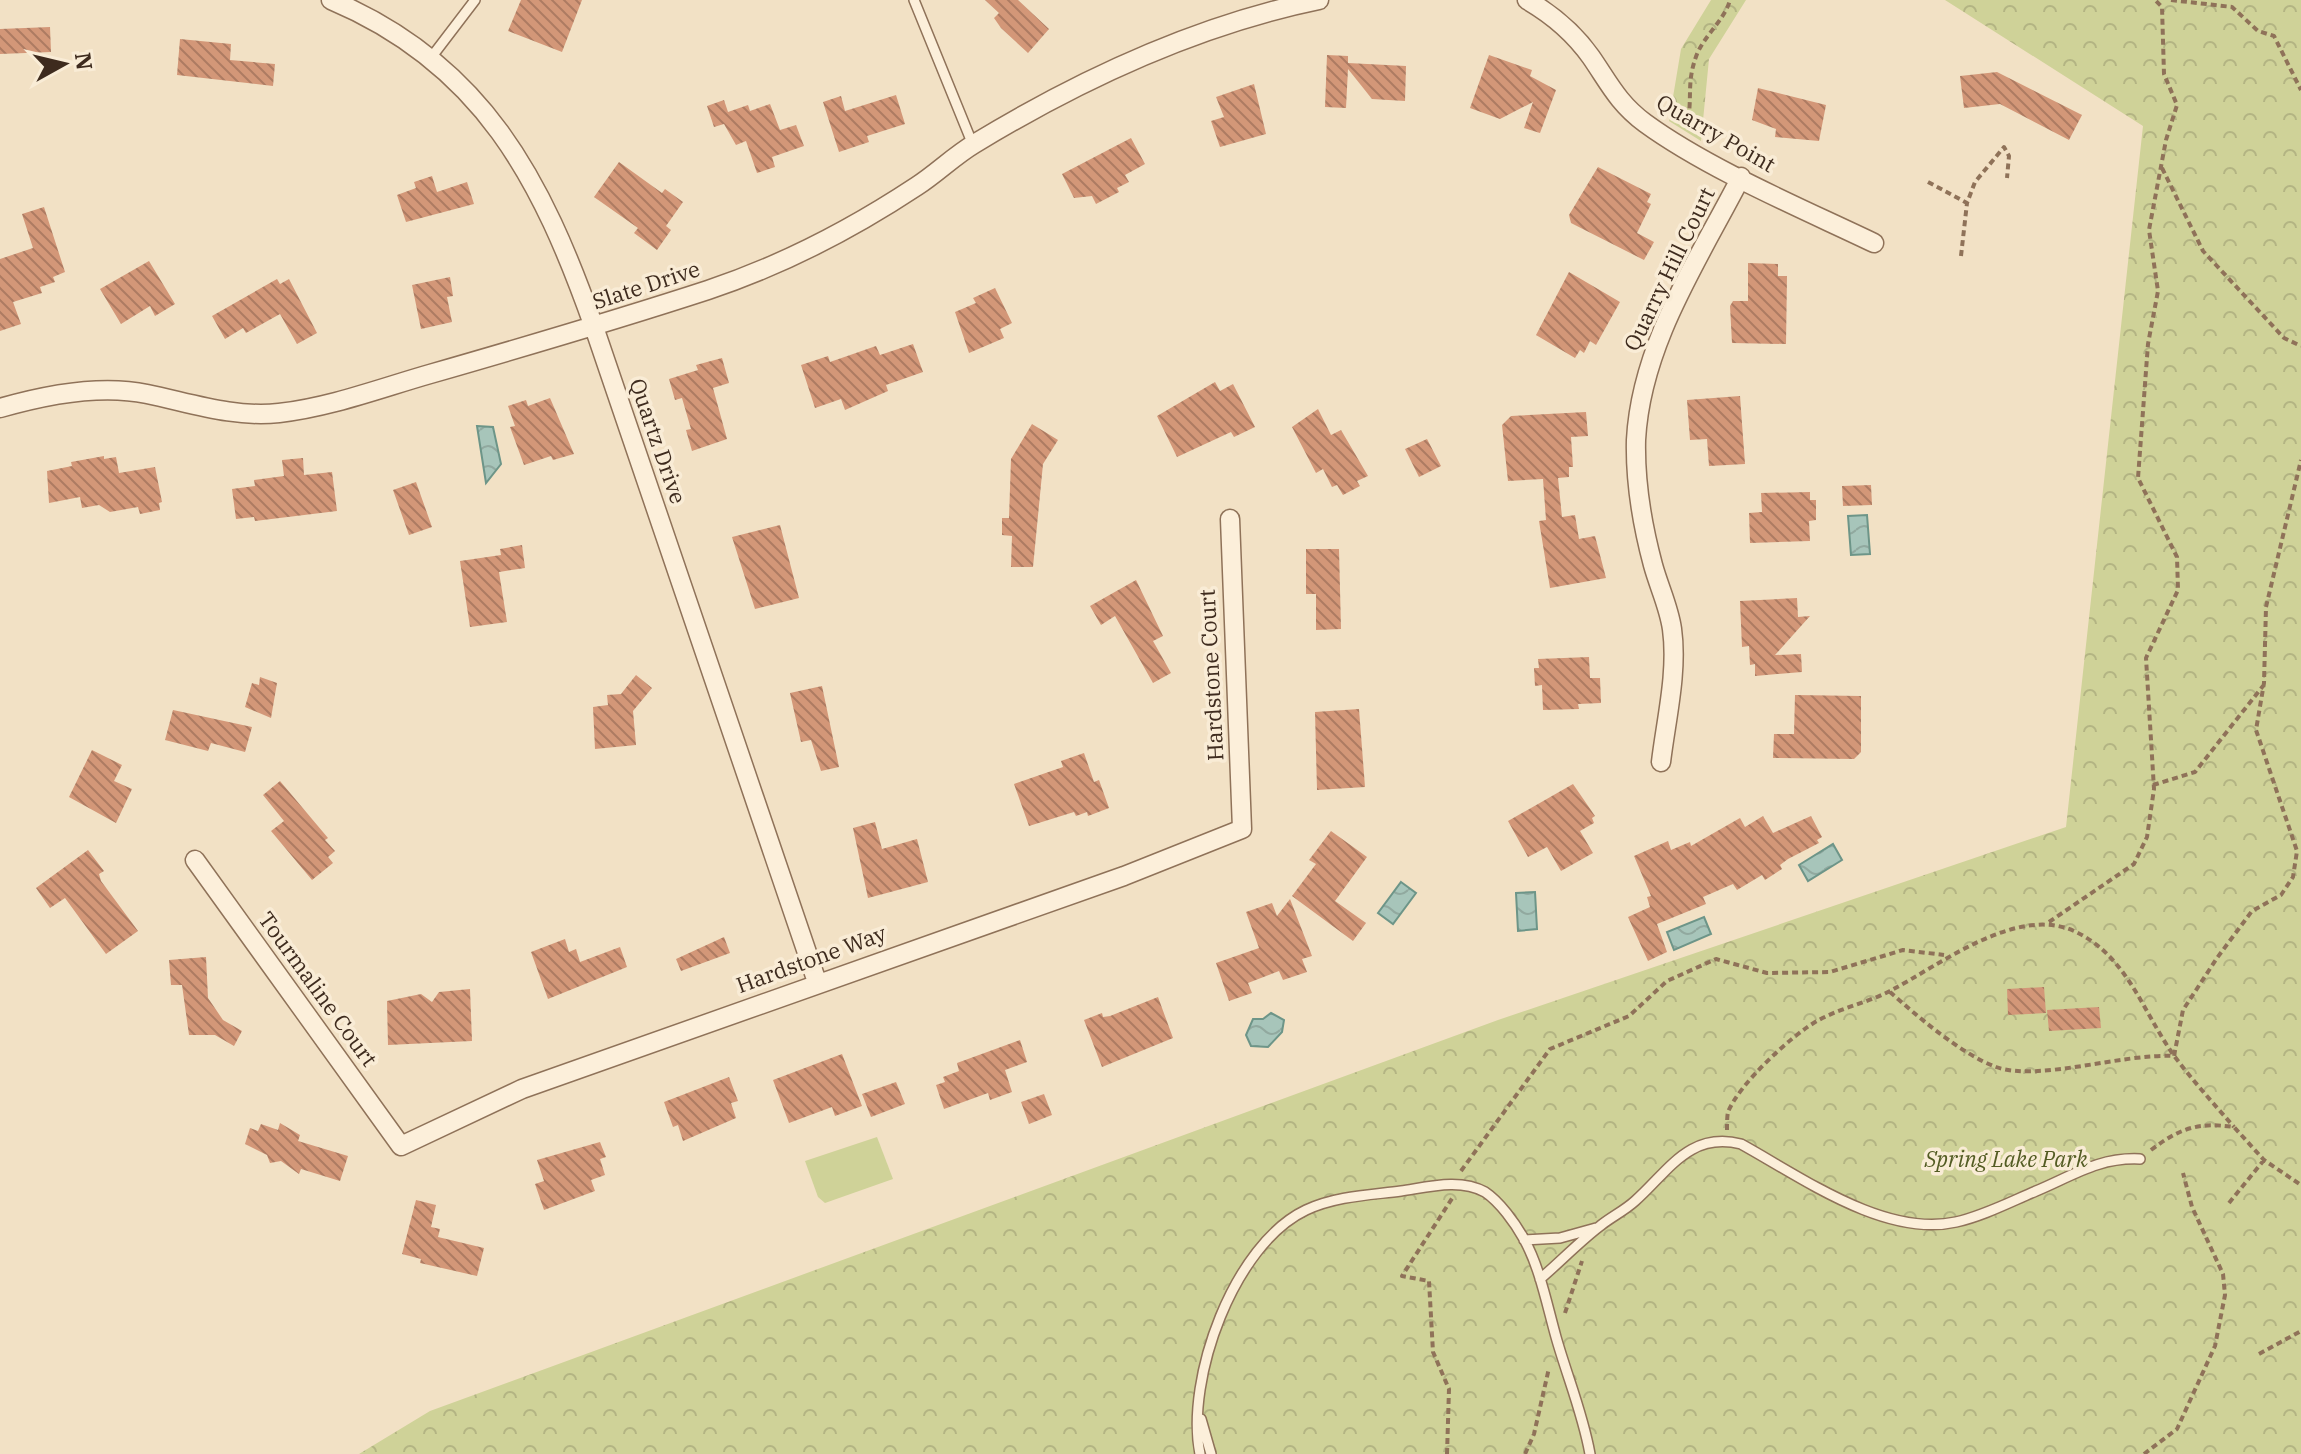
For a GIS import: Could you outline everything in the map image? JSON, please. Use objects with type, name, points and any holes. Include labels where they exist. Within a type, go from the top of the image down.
[{"type":"street","name":"Quartz Drive","points":[[331,0],[405,39],[468,93],[502,131],[546,205],[566,249],[594,327],[817,982]]},
{"type":"street","points":[[1253,7],[1319,0]]},
{"type":"street","name":"Quarry Point","points":[[1527,0],[1549,13],[1571,33],[1591,58],[1611,93],[1645,123],[1741,177],[1874,243]]},
{"type":"street","name":"Slate Drive","points":[[0,408],[53,395],[95,392],[143,393],[231,412],[278,413],[332,402],[594,327],[781,263],[862,221],[973,145],[1070,92],[1253,7]]},
{"type":"street","name":"Quarry Hill Court","points":[[1661,762],[1672,673],[1672,631],[1641,515],[1636,441],[1640,406],[1660,337],[1741,177]]},
{"type":"street","name":"Hardstone Court","points":[[1230,519],[1242,829]]},
{"type":"street","name":"Hardstone Way","points":[[401,1146],[522,1089],[817,982],[1124,876],[1242,829]]},
{"type":"street","name":"Tourmaline Court","points":[[195,860],[401,1146]]},
{"type":"lane","points":[[430,59],[475,0]]},
{"type":"lane","points":[[914,0],[973,145]]},
{"type":"lane","points":[[1540,1279],[1599,1227],[1635,1201],[1674,1158],[1692,1148],[1726,1140],[1741,1144],[1850,1204],[1915,1226],[1957,1222],[2107,1160],[2140,1159]]},
{"type":"lane","points":[[1200,1454],[1197,1404],[1208,1352],[1225,1306],[1249,1263],[1277,1231],[1304,1211],[1335,1200],[1456,1184],[1484,1192],[1499,1204],[1524,1240],[1540,1279],[1590,1454]]},
{"type":"lane","points":[[1524,1240],[1560,1238],[1599,1227]]},
{"type":"lane","points":[[1197,1404],[1211,1454]]},
{"type":"path","points":[[1681,145],[1691,110],[1687,81],[1699,49],[1730,0]]},
{"type":"path","points":[[1726,1140],[1729,1111],[1764,1064],[1793,1037],[1819,1019],[1890,992],[1947,955],[1993,937],[2049,922],[2134,864],[2147,837],[2153,785],[2146,658],[2178,590],[2177,557],[2138,478],[2148,344],[2158,291],[2149,230],[2177,105],[2164,74],[2162,7],[2155,0]]},
{"type":"path","points":[[2171,0],[2232,7],[2258,31],[2274,36],[2301,90]]},
{"type":"path","points":[[1961,256],[1967,203],[1975,182],[2004,147],[2009,156],[2007,178]]},
{"type":"path","points":[[2161,166],[2203,251],[2284,338],[2301,346]]},
{"type":"path","points":[[1928,182],[1967,203]]},
{"type":"path","points":[[2174,1056],[2183,1010],[2217,958],[2252,911],[2281,895],[2293,877],[2297,851],[2256,730],[2264,683],[2266,607],[2301,460]]},
{"type":"path","points":[[2153,785],[2195,772],[2264,683]]},
{"type":"path","points":[[2049,922],[2092,941],[2124,970],[2174,1056],[2264,1160],[2301,1185]]},
{"type":"path","points":[[1461,1172],[1550,1049],[1629,1016],[1667,981],[1716,959],[1767,973],[1830,972],[1903,950],[1947,955]]},
{"type":"path","points":[[1890,992],[1931,1028],[1996,1067],[2032,1070],[2144,1054],[2174,1056]]},
{"type":"path","points":[[2140,1159],[2180,1129],[2198,1124],[2234,1127]]},
{"type":"path","points":[[2229,1203],[2264,1160]]},
{"type":"path","points":[[2144,1454],[2177,1429],[2215,1346],[2225,1295],[2223,1274],[2192,1207],[2183,1173]]},
{"type":"path","points":[[1447,1454],[1449,1389],[1433,1352],[1429,1281],[1402,1276],[1436,1228],[1454,1195]]},
{"type":"path","points":[[1525,1454],[1534,1434],[1556,1339],[1582,1260]]},
{"type":"path","points":[[2259,1354],[2301,1331]]},
{"type":"green space","points":[[1711,0],[1746,0],[1709,59],[1701,141],[1669,121],[1681,49]]},
{"type":"green space","name":"Spring Lake Park","points":[[1945,0],[2301,0],[2301,1454],[359,1454],[430,1411],[1498,1020],[2066,827],[2143,126]]},
{"type":"green space","points":[[877,1137],[893,1179],[825,1203],[818,1197],[805,1161]]},
{"type":"water","points":[[477,426],[493,427],[501,464],[486,483]]},
{"type":"water","points":[[1867,515],[1870,554],[1851,555],[1848,516]]},
{"type":"water","points":[[1833,844],[1842,860],[1808,881],[1799,865]]},
{"type":"water","points":[[1401,882],[1416,893],[1393,924],[1378,913]]},
{"type":"water","points":[[1535,892],[1537,929],[1518,931],[1516,893]]},
{"type":"water","points":[[1704,917],[1711,934],[1674,950],[1667,932]]},
{"type":"water","points":[[1271,1013],[1284,1020],[1282,1032],[1268,1047],[1251,1046],[1246,1035],[1253,1019],[1263,1019]]},
{"type":"building","points":[[521,0],[582,0],[562,52],[508,31]]},
{"type":"building","points":[[985,0],[1018,0],[1049,29],[1028,53],[1001,28],[994,18],[999,13]]},
{"type":"building","points":[[50,27],[51,52],[0,54],[0,29]]},
{"type":"building","points":[[180,39],[231,44],[230,60],[275,64],[273,86],[177,75]]},
{"type":"building","points":[[1327,55],[1348,56],[1348,63],[1406,66],[1405,101],[1372,99],[1348,69],[1346,108],[1325,107]]},
{"type":"building","points":[[1489,55],[1532,70],[1530,76],[1556,90],[1540,133],[1524,128],[1533,102],[1500,119],[1470,108]]},
{"type":"building","points":[[1997,72],[2082,115],[2069,140],[2000,104],[1964,108],[1960,76]]},
{"type":"building","points":[[1254,84],[1266,134],[1220,147],[1211,121],[1224,117],[1216,97]]},
{"type":"building","points":[[1758,88],[1826,105],[1819,141],[1775,137],[1776,129],[1752,120]]},
{"type":"building","points":[[896,95],[905,124],[867,136],[869,142],[839,152],[823,102],[841,96],[845,111]]},
{"type":"building","points":[[724,100],[728,112],[748,105],[750,111],[770,104],[780,130],[796,125],[804,146],[772,157],[775,167],[757,173],[746,141],[736,145],[724,124],[714,127],[707,106]]},
{"type":"building","points":[[1131,138],[1145,164],[1125,175],[1129,182],[1117,188],[1119,192],[1096,204],[1092,196],[1074,198],[1062,174]]},
{"type":"building","points":[[619,162],[662,193],[665,189],[683,202],[666,226],[671,230],[657,250],[634,233],[638,228],[594,197]]},
{"type":"building","points":[[1598,167],[1651,194],[1647,202],[1651,204],[1637,233],[1654,242],[1644,260],[1571,223],[1569,215]]},
{"type":"building","points":[[432,176],[437,192],[467,182],[474,204],[406,222],[397,195],[416,188],[414,182]]},
{"type":"building","points":[[44,207],[65,272],[53,277],[55,282],[40,287],[42,293],[13,302],[21,324],[0,331],[0,259],[33,248],[22,214]]},
{"type":"building","points":[[149,261],[175,304],[155,316],[150,306],[121,324],[100,289]]},
{"type":"building","points":[[1748,263],[1778,264],[1778,276],[1787,276],[1786,344],[1732,343],[1730,306],[1733,301],[1748,301]]},
{"type":"building","points":[[1569,272],[1620,302],[1596,345],[1590,341],[1584,353],[1580,350],[1575,358],[1536,335]]},
{"type":"building","points":[[450,277],[453,296],[447,297],[452,322],[421,329],[412,285]]},
{"type":"building","points":[[277,279],[280,284],[289,279],[317,333],[297,344],[280,314],[246,333],[243,328],[225,339],[212,316]]},
{"type":"building","points":[[995,288],[1012,323],[1000,329],[1004,338],[969,353],[955,312],[976,303],[973,298]]},
{"type":"building","points":[[913,344],[923,372],[886,385],[888,391],[845,410],[841,399],[815,408],[801,365],[828,356],[830,362],[876,346],[880,355]]},
{"type":"building","points":[[722,358],[729,383],[713,388],[727,439],[692,451],[686,430],[691,429],[682,398],[675,400],[669,379],[698,370],[696,365]]},
{"type":"building","points":[[1215,382],[1220,391],[1233,384],[1255,427],[1234,437],[1231,432],[1177,457],[1157,416]]},
{"type":"building","points":[[1740,396],[1745,464],[1709,466],[1707,439],[1690,440],[1687,400]]},
{"type":"building","points":[[550,398],[574,454],[553,460],[551,456],[524,465],[510,427],[515,426],[508,406],[526,400],[528,406]]},
{"type":"building","points":[[1318,409],[1331,435],[1341,430],[1368,476],[1357,481],[1360,486],[1343,495],[1337,485],[1332,487],[1323,469],[1316,473],[1292,427]]},
{"type":"building","points":[[1586,412],[1588,436],[1571,437],[1573,467],[1569,467],[1569,477],[1558,478],[1562,517],[1575,515],[1579,539],[1595,536],[1606,578],[1550,588],[1539,521],[1546,520],[1543,479],[1508,481],[1502,425],[1511,416]]},
{"type":"building","points":[[1032,424],[1058,440],[1043,464],[1033,567],[1011,567],[1012,536],[1002,535],[1002,518],[1009,518],[1011,459]]},
{"type":"building","points":[[1427,439],[1441,466],[1419,477],[1405,449]]},
{"type":"building","points":[[104,456],[104,459],[116,457],[119,473],[155,467],[162,502],[159,503],[160,510],[140,514],[138,507],[110,512],[99,505],[82,508],[80,497],[49,503],[47,471],[72,466],[71,462]]},
{"type":"building","points":[[303,458],[304,475],[332,472],[337,511],[255,521],[254,517],[236,519],[232,489],[255,486],[254,480],[284,476],[282,460]]},
{"type":"building","points":[[416,482],[432,527],[409,535],[393,490]]},
{"type":"building","points":[[1871,485],[1872,505],[1843,506],[1842,486]]},
{"type":"building","points":[[1810,492],[1810,500],[1816,500],[1816,520],[1809,521],[1810,541],[1750,543],[1749,513],[1762,512],[1761,493]]},
{"type":"building","points":[[780,525],[799,598],[755,609],[732,537]]},
{"type":"building","points":[[522,545],[525,568],[499,572],[507,622],[470,627],[460,561],[501,555],[500,549]]},
{"type":"building","points":[[1306,549],[1339,549],[1341,629],[1316,630],[1316,594],[1306,594]]},
{"type":"building","points":[[1136,580],[1163,636],[1153,641],[1171,673],[1153,683],[1115,616],[1101,625],[1090,606]]},
{"type":"building","points":[[1797,598],[1798,617],[1810,616],[1775,655],[1801,654],[1802,672],[1755,676],[1755,664],[1750,665],[1749,646],[1742,647],[1740,601]]},
{"type":"building","points":[[1589,657],[1590,678],[1600,678],[1601,703],[1578,704],[1579,709],[1543,710],[1542,685],[1535,686],[1534,668],[1539,668],[1538,659]]},
{"type":"building","points":[[636,675],[652,688],[633,711],[636,745],[595,749],[593,707],[608,705],[607,695],[621,694]]},
{"type":"building","points":[[260,677],[277,683],[271,718],[245,707],[252,683],[259,685]]},
{"type":"building","points":[[822,686],[839,767],[821,771],[811,740],[801,742],[790,693]]},
{"type":"building","points":[[1795,695],[1861,696],[1861,752],[1854,759],[1773,758],[1774,734],[1794,734]]},
{"type":"building","points":[[1359,709],[1365,787],[1317,790],[1315,712]]},
{"type":"building","points":[[173,710],[252,727],[245,752],[211,743],[208,751],[165,740]]},
{"type":"building","points":[[92,750],[122,765],[114,781],[132,789],[116,823],[69,797]]},
{"type":"building","points":[[1084,753],[1094,782],[1099,780],[1109,808],[1088,816],[1087,812],[1076,816],[1074,812],[1029,826],[1014,784],[1063,767],[1061,761]]},
{"type":"building","points":[[280,781],[328,838],[325,840],[335,851],[328,857],[333,863],[312,880],[271,831],[284,821],[263,795]]},
{"type":"building","points":[[1573,784],[1595,816],[1592,818],[1594,823],[1580,831],[1593,853],[1561,871],[1547,847],[1528,857],[1508,821]]},
{"type":"building","points":[[1763,816],[1773,833],[1811,816],[1822,837],[1817,840],[1819,843],[1788,859],[1780,865],[1782,869],[1765,880],[1762,875],[1737,890],[1733,884],[1703,897],[1706,904],[1657,924],[1667,952],[1648,961],[1628,917],[1650,907],[1647,897],[1651,896],[1634,856],[1668,841],[1671,850],[1690,842],[1691,846],[1740,818],[1745,827]]},
{"type":"building","points":[[875,822],[882,849],[917,839],[928,882],[868,898],[853,828]]},
{"type":"building","points":[[1331,831],[1367,857],[1335,901],[1366,923],[1353,941],[1292,896],[1316,864],[1309,860]]},
{"type":"building","points":[[88,850],[104,871],[99,874],[101,881],[138,931],[106,954],[65,898],[50,908],[36,888]]},
{"type":"building","points":[[1290,899],[1312,956],[1302,959],[1307,972],[1283,980],[1279,971],[1248,983],[1252,993],[1229,1001],[1216,963],[1259,948],[1246,912],[1272,903],[1277,916]]},
{"type":"building","points":[[724,937],[730,953],[681,971],[676,959]]},
{"type":"building","points":[[565,939],[569,952],[576,949],[580,962],[620,947],[627,967],[548,999],[531,952]]},
{"type":"building","points":[[206,957],[208,998],[223,1020],[242,1031],[234,1046],[215,1035],[189,1035],[182,985],[171,985],[169,960]]},
{"type":"building","points":[[2044,987],[2046,1013],[2008,1015],[2007,989]]},
{"type":"building","points":[[470,989],[472,1041],[388,1045],[387,1001],[421,994],[432,1002],[439,992]]},
{"type":"building","points":[[1158,997],[1173,1038],[1102,1067],[1084,1020],[1102,1013],[1103,1017],[1110,1016]]},
{"type":"building","points":[[2099,1007],[2101,1028],[2049,1031],[2047,1010]]},
{"type":"building","points":[[1020,1040],[1027,1062],[1005,1070],[1012,1092],[990,1100],[988,1093],[944,1109],[936,1085],[945,1082],[943,1077],[959,1071],[957,1063]]},
{"type":"building","points":[[842,1054],[862,1106],[835,1116],[832,1107],[789,1123],[773,1080]]},
{"type":"building","points":[[729,1077],[738,1101],[731,1103],[736,1118],[683,1141],[678,1125],[673,1127],[664,1102]]},
{"type":"building","points":[[896,1082],[905,1104],[871,1117],[862,1094]]},
{"type":"building","points":[[1044,1094],[1052,1115],[1029,1124],[1021,1102]]},
{"type":"building","points":[[280,1123],[300,1135],[298,1141],[348,1156],[340,1181],[301,1169],[299,1174],[281,1161],[270,1163],[267,1155],[245,1144],[250,1128],[258,1131],[261,1124],[278,1130]]},
{"type":"building","points":[[600,1142],[606,1157],[600,1159],[605,1175],[591,1180],[595,1191],[544,1210],[535,1184],[544,1181],[537,1160]]},
{"type":"building","points":[[416,1200],[436,1205],[431,1227],[440,1229],[438,1237],[484,1248],[477,1276],[420,1263],[421,1259],[402,1254]]}]
